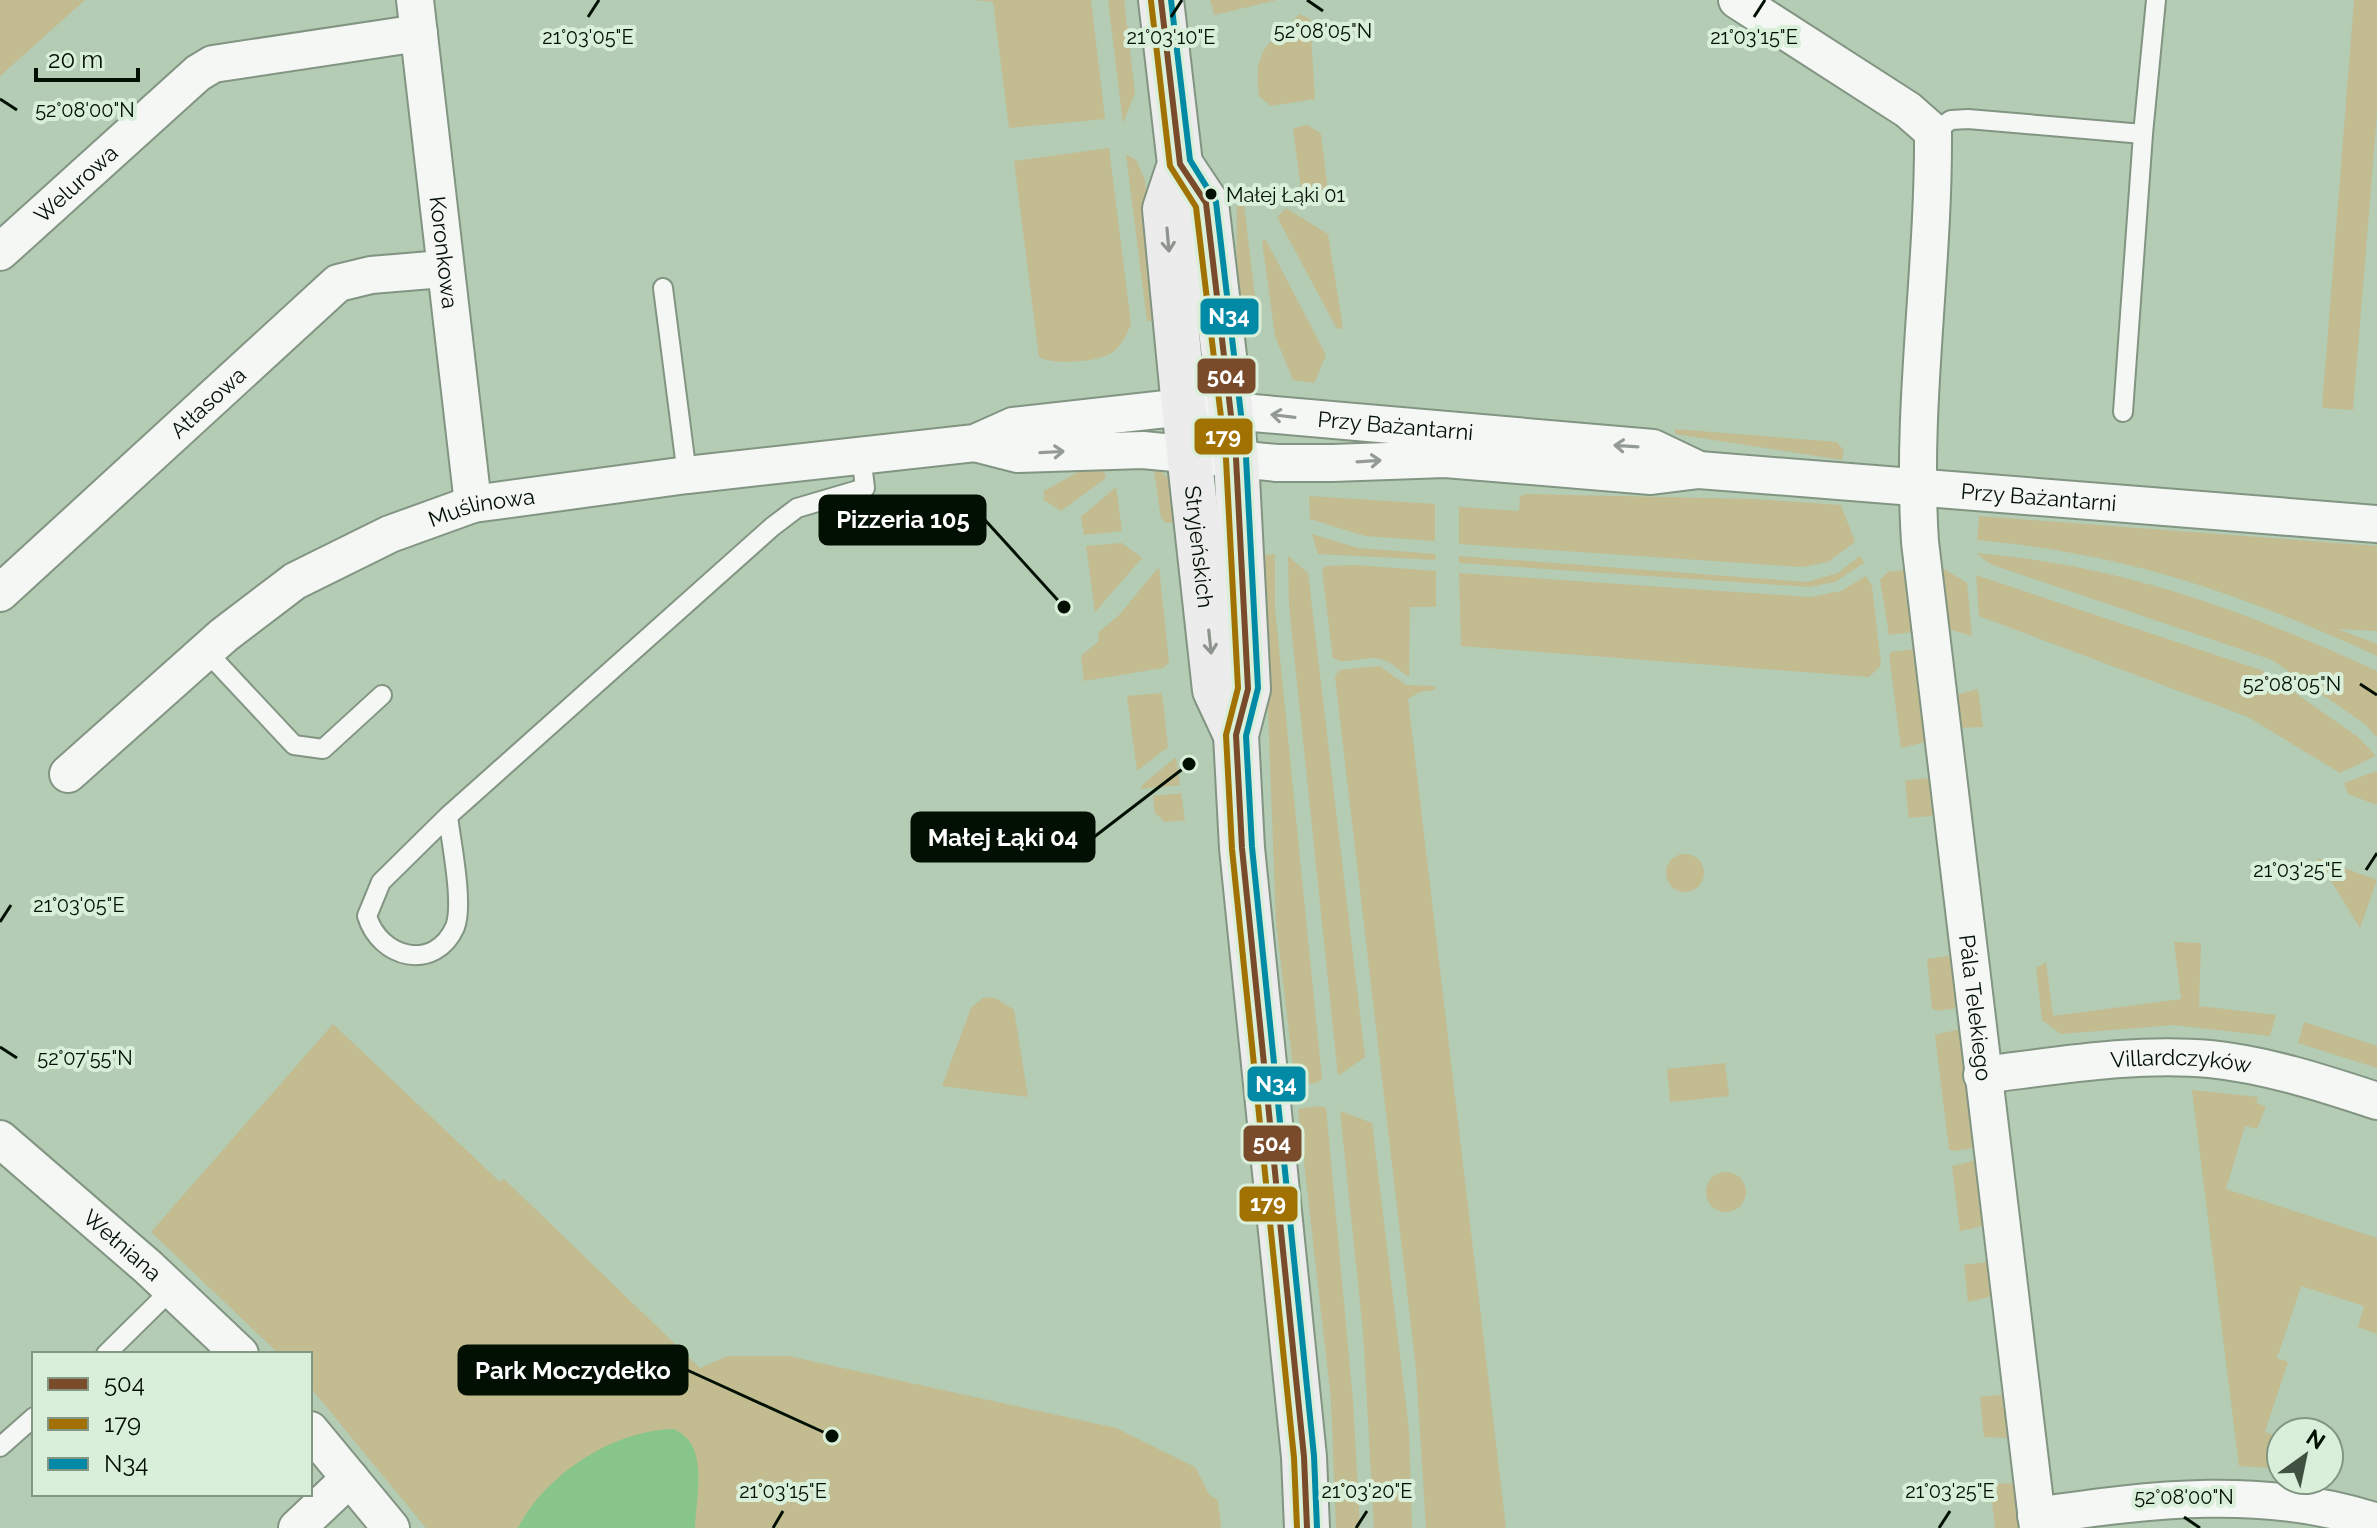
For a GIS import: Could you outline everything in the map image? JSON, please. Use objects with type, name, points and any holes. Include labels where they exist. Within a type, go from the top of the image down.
[{"type":"street","name":"Stryjeńskich","points":[[1161,0],[1180,164],[1165,209],[1184,407],[1215,690],[1236,735]]},
{"type":"street","points":[[1737,0],[1908,110],[1933,132]]},
{"type":"street","name":"Welurowa","points":[[0,252],[198,73],[213,64],[417,17]]},
{"type":"street","name":"Koronkowa","points":[[417,17],[443,269],[473,504]]},
{"type":"street","name":"Pála Telekiego","points":[[1933,132],[1933,191],[1916,488],[1982,1075],[2037,1522]]},
{"type":"street","name":"Stryjeńskich","points":[[1180,164],[1206,203],[1236,458],[1248,689],[1236,735],[1246,890],[1304,1457],[1307,1528]]},
{"type":"street","name":"Atłasowa","points":[[0,593],[338,283],[371,275],[443,269]]},
{"type":"street","name":"Przy Bażantarni","points":[[1184,407],[1653,448],[1699,470]]},
{"type":"street","name":"Muślinowa","points":[[68,774],[206,651],[295,581],[390,534],[473,504],[687,475],[975,443],[1013,426],[1184,407]]},
{"type":"street","name":"Muślinowa","points":[[975,443],[1018,454],[1101,450],[1190,453]]},
{"type":"street","name":"Przy Bażantarni","points":[[1190,453],[1332,463],[1445,459],[1651,476],[1699,470],[2377,524]]},
{"type":"street","name":"Villardczyków","points":[[1982,1075],[2125,1060],[2207,1059],[2292,1074],[2377,1101]]},
{"type":"street","name":"Wełniana","points":[[0,1139],[172,1289],[238,1352]]},
{"type":"street","points":[[312,1432],[391,1528]]},
{"type":"street","points":[[297,1528],[350,1478]]},
{"type":"street","points":[[2037,1522],[2147,1500],[2210,1496],[2269,1499],[2377,1522]]},
{"type":"lane","points":[[2123,412],[2156,0]]},
{"type":"lane","points":[[1933,132],[1951,120],[1968,119],[2143,134]]},
{"type":"lane","points":[[663,288],[687,475]]},
{"type":"lane","points":[[448,816],[457,909],[454,927],[442,942],[425,953],[398,953],[386,948],[371,929],[369,907],[381,882],[448,816],[772,527],[797,508],[865,488],[861,455]]},
{"type":"lane","points":[[206,651],[294,745],[302,749],[323,749],[382,695]]},
{"type":"lane","points":[[108,1352],[172,1289]]},
{"type":"lane","points":[[0,1447],[32,1419]]},
{"type":"shaded area","points":[[0,0],[85,0],[0,76]]},
{"type":"shaded area","points":[[973,0],[1091,0],[1105,119],[1009,128],[993,2]]},
{"type":"shaded area","points":[[1108,0],[1124,0],[1135,93],[1123,123]]},
{"type":"shaded area","points":[[1210,0],[1277,0],[1214,15]]},
{"type":"shaded area","points":[[2354,0],[2377,0],[2377,114],[2353,410],[2322,408]]},
{"type":"shaded area","points":[[1300,14],[1310,19],[1315,99],[1271,106],[1259,96],[1258,67],[1261,57],[1271,41]]},
{"type":"shaded area","points":[[1308,125],[1321,134],[1329,199],[1320,201],[1314,197],[1313,189],[1301,190],[1293,128]]},
{"type":"shaded area","points":[[1109,148],[1131,324],[1119,346],[1108,355],[1073,362],[1039,357],[1014,161]]},
{"type":"shaded area","points":[[1126,154],[1136,160],[1145,180],[1160,320],[1147,321]]},
{"type":"shaded area","points":[[1237,197],[1243,197],[1257,313],[1236,315]]},
{"type":"shaded area","points":[[1286,208],[1328,234],[1343,328],[1337,329],[1277,217]]},
{"type":"shaded area","points":[[1266,240],[1326,355],[1314,383],[1293,380],[1275,336],[1262,241]]},
{"type":"shaded area","points":[[1675,429],[1837,442],[1844,451],[1842,460],[1675,434]]},
{"type":"shaded area","points":[[1153,464],[1176,485],[1185,521],[1166,523],[1161,518]]},
{"type":"shaded area","points":[[1103,470],[1106,478],[1061,511],[1044,500],[1044,491],[1080,471]]},
{"type":"shaded area","points":[[1116,487],[1122,531],[1084,535],[1081,517]]},
{"type":"shaded area","points":[[1309,496],[1435,504],[1435,541],[1365,536],[1310,519]]},
{"type":"shaded area","points":[[1520,496],[1754,499],[1841,505],[1855,542],[1828,562],[1802,567],[1459,544],[1459,507],[1519,511]]},
{"type":"shaded area","points":[[1979,516],[2377,546],[2377,631],[2338,629],[2377,644],[2377,656],[2230,595],[2134,566],[2032,546],[1977,540]]},
{"type":"shaded area","points":[[1312,534],[1358,548],[1435,554],[1436,560],[1318,554]]},
{"type":"shaded area","points":[[1122,543],[1142,558],[1095,612],[1086,546]]},
{"type":"shaded area","points":[[1976,553],[2082,568],[2182,594],[2279,629],[2377,671],[2377,738],[2365,724],[2272,660],[1990,564]]},
{"type":"shaded area","points":[[1275,554],[1275,608],[1322,1079],[1317,1083],[1295,1084],[1276,922],[1262,555]]},
{"type":"shaded area","points":[[1288,556],[1308,573],[1365,1057],[1338,1076],[1289,606]]},
{"type":"shaded area","points":[[1459,556],[1807,582],[1838,573],[1860,556],[1864,563],[1835,582],[1809,587],[1459,563]]},
{"type":"shaded area","points":[[1325,566],[1436,571],[1436,607],[1410,607],[1409,677],[1378,658],[1348,661],[1333,658],[1322,571]]},
{"type":"shaded area","points":[[1939,566],[1967,583],[1972,636],[1945,628]]},
{"type":"shaded area","points":[[1159,567],[1169,662],[1163,668],[1084,681],[1081,656],[1099,641],[1098,633],[1119,615]]},
{"type":"shaded area","points":[[1905,570],[1913,632],[1889,635],[1880,580],[1888,572]]},
{"type":"shaded area","points":[[1459,573],[1810,597],[1841,591],[1866,576],[1872,586],[1881,665],[1869,677],[1461,646]]},
{"type":"shaded area","points":[[1976,575],[2264,671],[2358,737],[2376,756],[2340,773],[2248,717],[1979,616]]},
{"type":"shaded area","points":[[1915,649],[1926,742],[1901,748],[1889,655]]},
{"type":"shaded area","points":[[1380,666],[1406,685],[1435,686],[1435,690],[1420,692],[1408,699],[1506,1528],[1426,1528],[1416,1369],[1335,677],[1339,670]]},
{"type":"shaded area","points":[[1978,689],[1983,727],[1957,728],[1953,696]]},
{"type":"shaded area","points":[[1162,693],[1168,747],[1137,771],[1127,696]]},
{"type":"shaded area","points":[[1176,757],[1180,785],[1141,789],[1141,786]]},
{"type":"shaded area","points":[[2377,771],[2377,805],[2348,794],[2344,783]]},
{"type":"shaded area","points":[[1925,778],[1931,782],[1935,811],[1931,816],[1909,818],[1905,781]]},
{"type":"shaded area","points":[[1181,793],[1185,820],[1165,822],[1155,813],[1153,796]]},
{"type":"shaded area","points":[[1685,854],[1698,860],[1704,873],[1698,886],[1685,892],[1672,886],[1666,873],[1672,860]]},
{"type":"shaded area","points":[[2317,858],[2377,880],[2360,928]]},
{"type":"shaded area","points":[[2174,942],[2201,943],[2199,1006],[2276,1015],[2270,1036],[2174,1025],[2061,1034],[2042,1020],[2036,968],[2046,962],[2053,1016],[2181,999]]},
{"type":"shaded area","points":[[1948,956],[1952,959],[1958,1008],[1936,1011],[1932,1008],[1927,959]]},
{"type":"shaded area","points":[[984,997],[997,999],[1014,1010],[1028,1097],[942,1086],[971,1008]]},
{"type":"shaded area","points":[[2304,1022],[2377,1046],[2377,1068],[2298,1043]]},
{"type":"shaded area","points":[[333,1024],[500,1182],[504,1179],[700,1368],[728,1356],[788,1356],[1116,1428],[1195,1467],[1209,1494],[1218,1501],[1221,1528],[426,1528],[312,1389],[312,1352],[277,1352],[151,1232]]},
{"type":"shaded area","points":[[1960,1029],[1975,1148],[1953,1151],[1949,1149],[1935,1035]]},
{"type":"shaded area","points":[[1725,1063],[1729,1096],[1670,1102],[1667,1069]]},
{"type":"shaded area","points":[[2192,1090],[2258,1097],[2256,1103],[2266,1106],[2257,1129],[2245,1126],[2226,1189],[2377,1238],[2377,1334],[2358,1327],[2364,1306],[2301,1286],[2277,1358],[2288,1362],[2270,1416],[2265,1416],[2265,1468],[2239,1466]]},
{"type":"shaded area","points":[[1326,1108],[1353,1400],[1360,1528],[1336,1528],[1331,1400],[1298,1109]]},
{"type":"shaded area","points":[[1340,1111],[1372,1123],[1409,1430],[1412,1528],[1374,1528],[1363,1331]]},
{"type":"shaded area","points":[[1977,1160],[1983,1226],[1960,1231],[1952,1166]]},
{"type":"shaded area","points":[[1726,1172],[1740,1178],[1746,1192],[1740,1206],[1726,1212],[1712,1206],[1706,1192],[1712,1178]]},
{"type":"shaded area","points":[[1986,1262],[1990,1265],[1993,1296],[1968,1302],[1964,1265]]},
{"type":"shaded area","points":[[2001,1395],[2006,1399],[2010,1438],[1984,1437],[1980,1397]]},
{"type":"shaded area","points":[[673,1429],[685,1436],[696,1458],[695,1528],[518,1528],[545,1490],[583,1459],[627,1438]]},
{"type":"shaded area","points":[[2010,1483],[2017,1487],[2021,1528],[1995,1528],[1990,1485]]},
{"type":"transit line","name":"504","points":[[1161,0],[1180,164],[1206,203],[1236,458],[1248,689],[1236,735],[1242,848],[1304,1457],[1307,1528]]},
{"type":"transit line","name":"N34","points":[[1171,0],[1190,160],[1216,202],[1246,457],[1258,688],[1246,736],[1252,847],[1314,1456],[1317,1528]]},
{"type":"transit line","name":"179","points":[[1151,1],[1170,166],[1196,207],[1226,459],[1238,688],[1226,735],[1232,849],[1294,1458],[1297,1528]]},
{"type":"place","name":"Małej Łąki 01","points":[[1211,194]]},
{"type":"place","name":"Pizzeria 105","points":[[1064,607]]},
{"type":"place","name":"Małej Łąki 04","points":[[1189,764]]},
{"type":"place","name":"Park Moczydełko","points":[[832,1436]]}]
